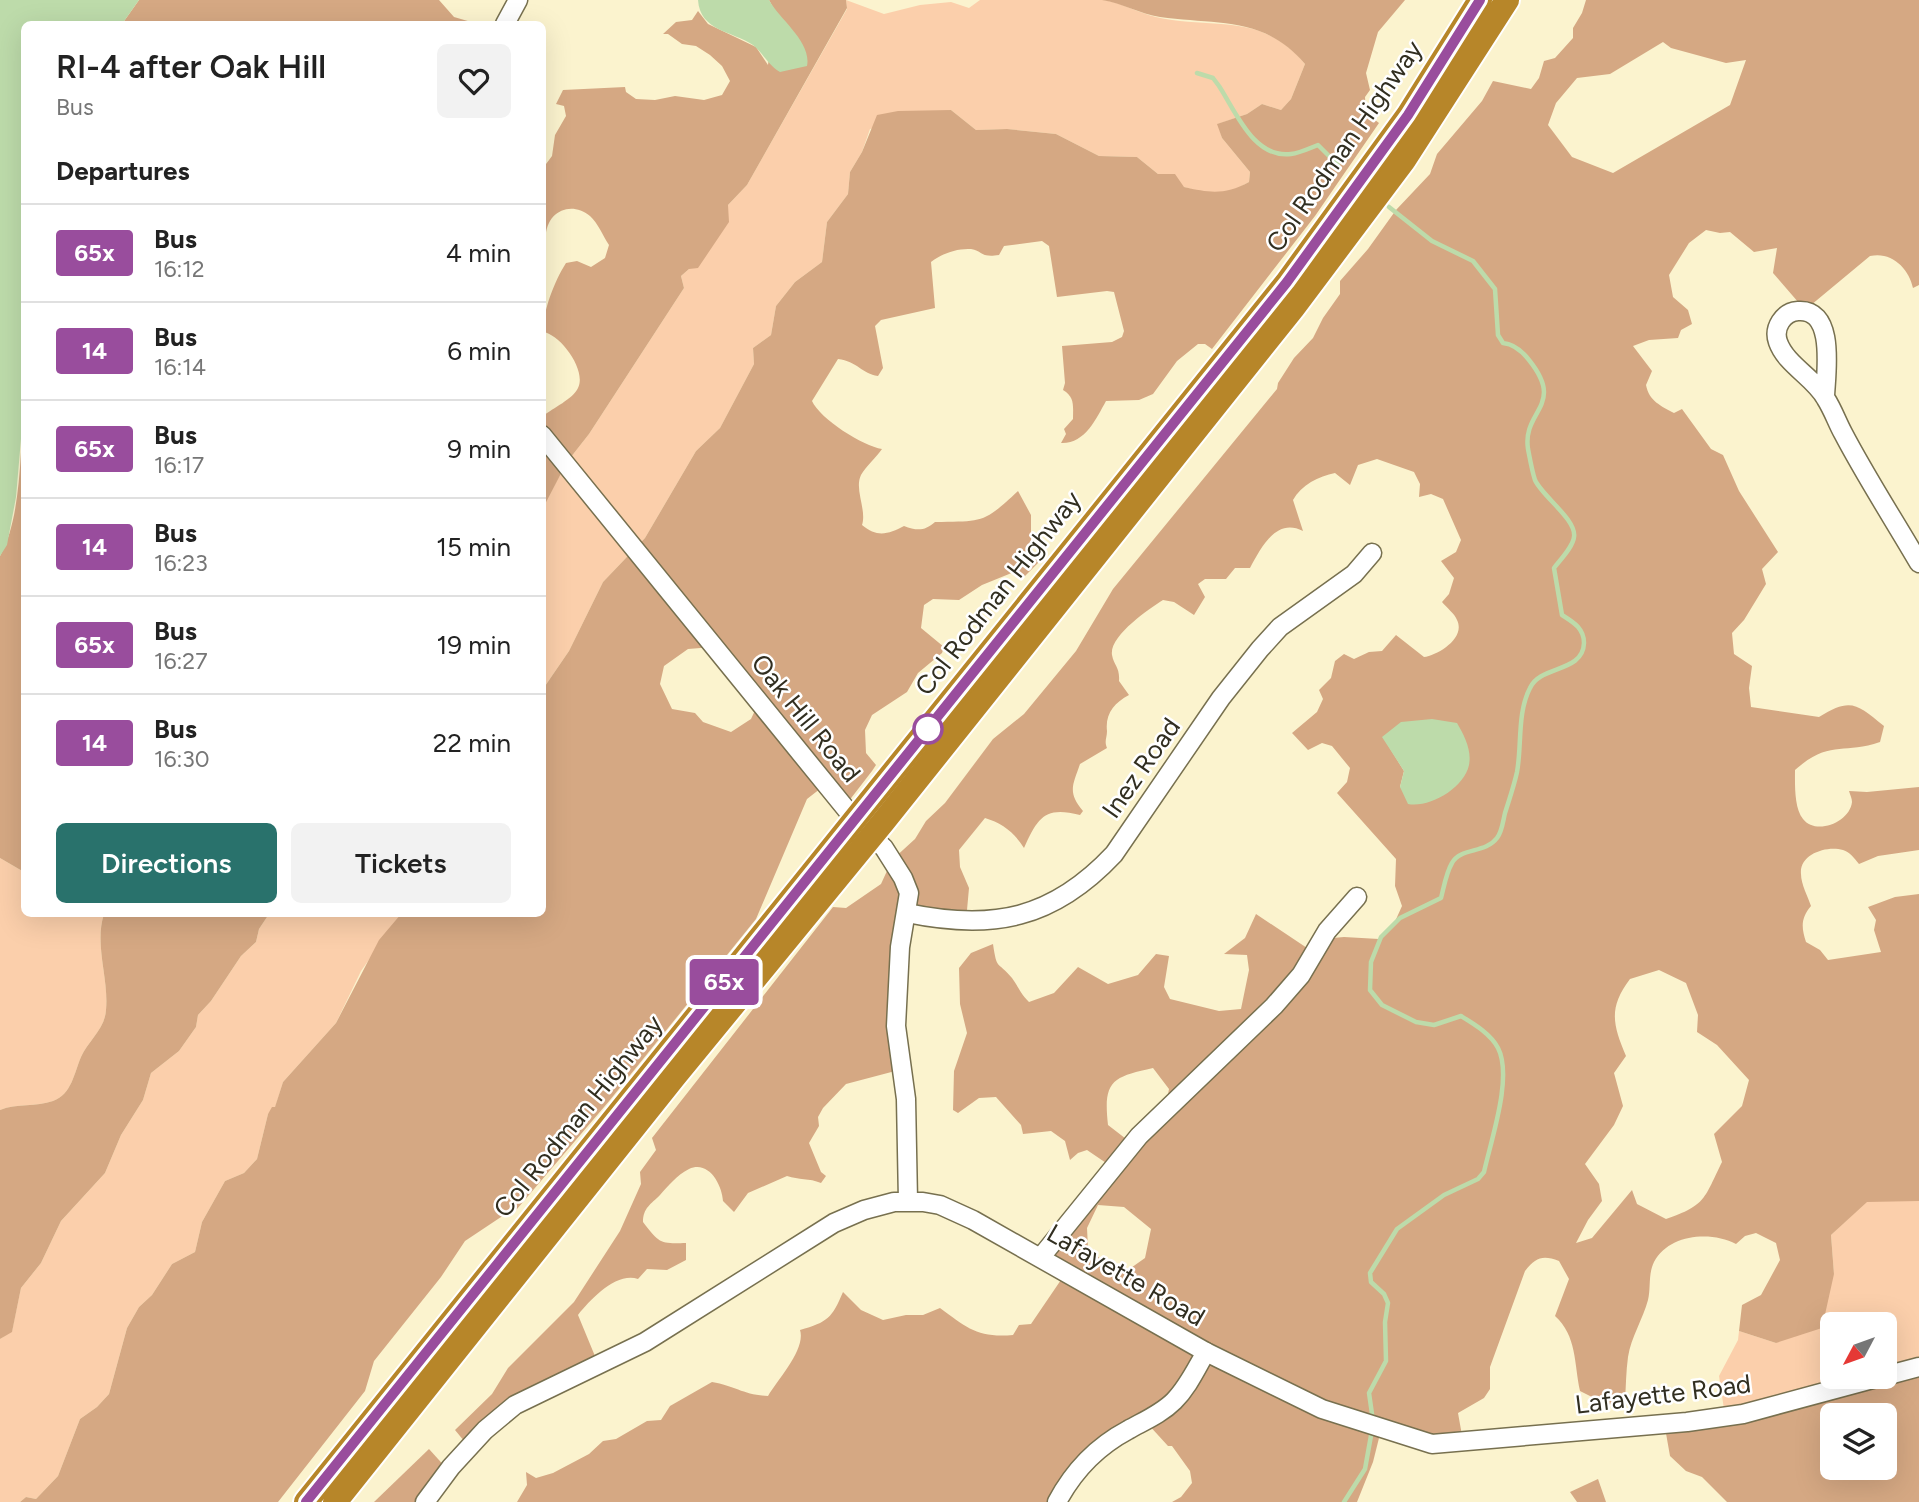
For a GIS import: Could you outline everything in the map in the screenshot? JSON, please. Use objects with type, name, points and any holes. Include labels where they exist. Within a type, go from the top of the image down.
[{"type":"highway","name":"Col Rodman Highway","points":[[335,1502],[674,1077],[864,827],[1287,282],[1408,115],[1480,0]]},
{"type":"highway","name":"Col Rodman Highway","points":[[306,1502],[864,827],[1130,514],[1356,227],[1446,99],[1507,0]]},
{"type":"street","points":[[507,21],[518,0]]},
{"type":"street","points":[[1825,396],[1843,434],[1919,563]]},
{"type":"street","name":"Oak Hill Road","points":[[546,440],[903,878],[909,893],[900,947],[896,1026],[906,1099],[908,1201]]},
{"type":"street","name":"Inez Road","points":[[907,913],[958,922],[1005,918],[1054,903],[1097,873],[1114,855],[1221,698],[1260,649],[1280,627],[1354,574],[1372,553]]},
{"type":"street","points":[[1041,1257],[1139,1136],[1274,1006],[1301,975],[1327,931],[1357,897]]},
{"type":"street","name":"Lafayette Road","points":[[425,1502],[451,1467],[485,1430],[523,1400],[645,1342],[834,1223],[879,1205],[908,1201],[940,1205],[973,1220],[1206,1352],[1322,1409],[1432,1444],[1687,1422],[1743,1414],[1833,1390]]},
{"type":"street","points":[[1057,1502],[1078,1468],[1094,1452],[1105,1443],[1163,1411],[1174,1401],[1196,1372],[1206,1352]]},
{"type":"street","name":"Lafayette Road","points":[[1897,1373],[1919,1367]]},
{"type":"shaded area","points":[[0,0],[139,0],[124,21],[21,21],[21,439],[16,497],[7,545],[0,556]]},
{"type":"shaded area","points":[[139,0],[439,0],[454,17],[468,21],[124,21]]},
{"type":"shaded area","points":[[698,0],[769,0],[805,48],[807,66],[780,72],[753,45],[718,29],[704,18]]},
{"type":"shaded area","points":[[769,0],[846,0],[847,8],[747,185],[728,205],[729,222],[698,268],[689,269],[681,276],[684,288],[589,434],[567,462],[546,502],[546,414],[572,396],[580,381],[579,372],[570,354],[557,339],[546,333],[547,306],[566,263],[577,261],[591,267],[605,258],[609,245],[593,219],[574,209],[559,212],[553,217],[546,232],[546,164],[552,156],[555,135],[566,116],[564,106],[556,104],[563,90],[625,87],[626,92],[636,99],[655,100],[675,96],[704,100],[722,95],[730,81],[722,66],[696,46],[682,44],[668,34],[663,34],[676,22],[692,20],[698,11],[708,24],[756,47],[768,65],[775,11]]},
{"type":"shaded area","points":[[846,0],[884,14],[920,5],[951,2],[969,8],[980,0],[1104,0],[1156,17],[1254,29],[1288,47],[1305,64],[1291,99],[1281,110],[1262,104],[1247,114],[1218,124],[1222,138],[1250,172],[1249,182],[1231,192],[1202,192],[1184,187],[1158,174],[1137,157],[1099,156],[1056,134],[1007,129],[976,130],[951,110],[870,129],[862,152],[850,172],[848,194],[827,222],[822,262],[795,282],[776,306],[771,335],[753,348],[754,364],[720,428],[696,451],[645,538],[603,582],[569,651],[546,685],[546,501],[567,462],[589,434],[684,288],[681,276],[689,269],[728,205],[747,185],[847,9]]},
{"type":"shaded area","points":[[1102,0],[1405,0],[1378,32],[1366,73],[1370,90],[1365,97],[1366,113],[1379,123],[1315,216],[1212,349],[1205,344],[1198,344],[1177,361],[1153,394],[1139,400],[1106,401],[1083,435],[1061,443],[1066,434],[1064,429],[1073,419],[1071,399],[1063,390],[1065,383],[1062,346],[1112,342],[1122,337],[1124,331],[1114,292],[1057,297],[1049,246],[1042,241],[1004,246],[999,255],[993,256],[971,249],[944,254],[931,262],[935,308],[881,320],[875,326],[883,368],[878,376],[838,359],[812,401],[824,416],[843,431],[882,449],[859,481],[862,525],[873,532],[883,533],[904,526],[921,529],[935,522],[973,520],[997,510],[1018,491],[1031,515],[1031,551],[1042,559],[1023,578],[1014,572],[982,585],[959,600],[933,599],[924,605],[921,628],[944,647],[942,653],[918,673],[907,692],[872,715],[865,730],[866,753],[876,765],[872,771],[845,806],[825,785],[807,799],[756,919],[610,1100],[517,1209],[465,1241],[441,1277],[374,1361],[365,1391],[278,1502],[20,1502],[26,1497],[36,1499],[58,1476],[80,1419],[109,1394],[127,1328],[139,1307],[152,1295],[172,1264],[195,1252],[202,1222],[225,1181],[244,1173],[257,1159],[268,1114],[272,1107],[275,1107],[283,1082],[336,1023],[379,940],[398,917],[546,917],[546,685],[569,651],[603,582],[645,538],[696,451],[720,428],[754,364],[753,348],[771,335],[776,306],[795,282],[822,262],[827,222],[848,194],[850,172],[862,152],[877,115],[898,111],[951,110],[976,130],[1007,129],[1056,134],[1099,156],[1137,157],[1158,174],[1175,174],[1184,187],[1217,192],[1249,182],[1250,172],[1222,138],[1217,124],[1247,114],[1262,104],[1281,110],[1291,99],[1305,64],[1289,48],[1256,30],[1219,22],[1145,14]],"holes":[[[713,647],[758,704],[751,719],[731,732],[703,722],[695,713],[672,709],[660,684],[664,666],[688,649]]]},
{"type":"shaded area","points":[[1586,0],[1919,0],[1919,285],[1913,288],[1908,274],[1892,259],[1870,256],[1805,310],[1773,273],[1777,248],[1754,252],[1730,232],[1706,230],[1689,243],[1669,275],[1673,297],[1688,310],[1692,324],[1681,330],[1678,338],[1649,340],[1633,346],[1652,371],[1646,385],[1650,395],[1674,413],[1682,409],[1711,449],[1723,455],[1739,491],[1778,552],[1762,569],[1766,584],[1744,620],[1732,633],[1734,654],[1752,666],[1749,688],[1751,707],[1819,717],[1847,705],[1860,708],[1884,726],[1880,742],[1818,754],[1795,770],[1797,802],[1803,819],[1816,826],[1839,821],[1850,809],[1852,802],[1849,791],[1919,787],[1919,850],[1878,856],[1859,864],[1845,851],[1822,850],[1804,861],[1801,874],[1811,906],[1803,923],[1806,942],[1820,950],[1828,960],[1881,952],[1874,930],[1876,920],[1868,907],[1895,897],[1919,894],[1919,1201],[1867,1202],[1831,1235],[1834,1274],[1826,1312],[1820,1312],[1820,1329],[1776,1343],[1739,1331],[1742,1305],[1761,1295],[1780,1260],[1776,1243],[1756,1233],[1745,1236],[1736,1244],[1715,1237],[1703,1237],[1680,1241],[1670,1246],[1661,1253],[1652,1267],[1648,1300],[1628,1357],[1625,1400],[1608,1405],[1580,1391],[1571,1341],[1555,1316],[1569,1279],[1559,1261],[1548,1258],[1536,1260],[1525,1271],[1490,1367],[1490,1389],[1484,1398],[1458,1413],[1463,1441],[1380,1434],[1373,1462],[1357,1502],[1172,1502],[1181,1497],[1192,1483],[1190,1471],[1172,1446],[1168,1446],[1147,1423],[1110,1440],[1057,1502],[517,1502],[527,1485],[526,1472],[536,1478],[553,1473],[589,1454],[603,1441],[616,1439],[647,1421],[661,1420],[670,1406],[712,1382],[768,1396],[799,1346],[800,1330],[828,1318],[843,1292],[861,1310],[883,1320],[906,1315],[923,1315],[940,1308],[966,1326],[991,1335],[1013,1335],[1019,1325],[1031,1324],[1065,1274],[1047,1262],[1077,1212],[1097,1205],[1112,1167],[1087,1150],[1070,1160],[1065,1141],[1051,1131],[1023,1134],[1021,1125],[996,1097],[979,1098],[958,1113],[953,1110],[954,1071],[967,1033],[960,1004],[959,968],[971,953],[993,944],[998,964],[1029,1002],[1054,993],[1078,967],[1108,984],[1138,975],[1156,954],[1169,956],[1164,987],[1170,999],[1219,1011],[1241,1009],[1249,970],[1247,955],[1224,954],[1245,938],[1256,914],[1313,952],[1322,939],[1379,939],[1393,926],[1402,906],[1395,886],[1396,859],[1337,793],[1347,782],[1350,768],[1332,746],[1322,743],[1308,750],[1292,733],[1317,712],[1323,699],[1319,690],[1331,678],[1335,661],[1344,654],[1354,659],[1369,652],[1382,651],[1396,635],[1424,657],[1443,649],[1458,633],[1456,618],[1442,602],[1449,594],[1454,578],[1441,561],[1456,552],[1461,540],[1443,499],[1431,494],[1419,497],[1420,484],[1414,472],[1377,459],[1358,465],[1350,485],[1335,473],[1323,476],[1306,486],[1293,500],[1303,531],[1285,528],[1277,531],[1264,544],[1250,568],[1235,568],[1226,579],[1205,579],[1198,584],[1205,597],[1194,615],[1174,602],[1163,600],[1123,632],[1113,648],[1112,655],[1119,681],[1129,695],[1115,705],[1109,714],[1107,748],[1080,764],[1073,793],[1083,811],[1080,815],[1058,812],[1044,816],[1034,828],[1024,848],[1007,829],[985,818],[959,850],[960,867],[969,888],[966,921],[910,915],[899,1070],[846,1084],[823,1108],[818,1117],[819,1126],[809,1143],[821,1172],[826,1176],[821,1183],[787,1176],[748,1193],[734,1212],[723,1201],[717,1181],[708,1171],[696,1167],[685,1171],[648,1207],[643,1222],[661,1241],[686,1243],[686,1260],[667,1270],[647,1269],[638,1279],[621,1279],[605,1288],[583,1309],[578,1315],[597,1361],[524,1400],[469,1447],[455,1430],[492,1394],[508,1368],[574,1302],[620,1231],[641,1184],[640,1172],[656,1150],[652,1138],[833,907],[846,908],[881,884],[892,860],[915,839],[926,821],[945,803],[993,739],[1024,714],[1076,651],[1113,589],[1277,389],[1294,358],[1313,338],[1340,294],[1340,281],[1368,249],[1396,210],[1430,174],[1437,154],[1482,101],[1493,81],[1531,89],[1539,78],[1544,61],[1555,58],[1573,38],[1573,28]],"holes":[[[1663,42],[1671,48],[1726,63],[1746,60],[1730,105],[1613,173],[1572,157],[1548,125],[1556,103],[1577,78],[1610,74]],[[1383,737],[1439,798],[1400,787],[1404,771]],[[1659,970],[1686,983],[1698,1015],[1697,1032],[1717,1045],[1749,1080],[1742,1106],[1714,1134],[1722,1162],[1703,1199],[1690,1209],[1666,1219],[1637,1204],[1632,1190],[1592,1238],[1576,1243],[1602,1201],[1599,1184],[1585,1164],[1614,1125],[1623,1106],[1614,1073],[1626,1056],[1615,1017],[1618,999],[1630,979]],[[1153,1068],[1169,1089],[1165,1110],[1130,1142],[1108,1125],[1109,1090],[1119,1078]],[[1098,1205],[1124,1207],[1151,1229],[1145,1258],[1128,1270],[1110,1267],[1088,1248],[1087,1228]]]},
{"type":"shaded area","points":[[21,448],[21,870],[0,858],[0,556],[12,522]]},
{"type":"shaded area","points":[[1432,719],[1457,723],[1468,748],[1469,765],[1460,781],[1445,795],[1426,803],[1408,804],[1400,787],[1404,771],[1382,737],[1401,722]]},
{"type":"shaded area","points":[[0,858],[21,870],[21,917],[103,917],[101,950],[106,1010],[103,1023],[84,1051],[72,1082],[59,1098],[47,1103],[0,1110]]},
{"type":"shaded area","points":[[103,917],[267,917],[259,929],[256,942],[241,956],[211,1001],[198,1015],[196,1027],[179,1051],[151,1073],[143,1100],[121,1135],[105,1173],[61,1221],[41,1263],[21,1288],[12,1332],[0,1339],[0,1110],[53,1101],[64,1093],[72,1082],[81,1057],[105,1017],[101,926]]},
{"type":"shaded area","points":[[267,917],[399,917],[361,971],[336,1023],[283,1082],[275,1108],[268,1114],[257,1159],[244,1173],[225,1181],[202,1222],[195,1252],[172,1264],[152,1295],[139,1307],[127,1328],[109,1394],[80,1419],[58,1476],[36,1499],[26,1497],[20,1502],[0,1502],[0,1339],[12,1331],[21,1288],[41,1263],[61,1221],[105,1173],[121,1135],[143,1100],[151,1073],[179,1051],[196,1027],[198,1015],[211,1001],[241,956],[256,942],[259,929]]},
{"type":"shaded area","points":[[1867,1201],[1919,1201],[1919,1368],[1897,1374],[1897,1312],[1820,1312],[1820,1390],[1836,1390],[1784,1404],[1724,1409],[1719,1376],[1738,1340],[1739,1331],[1776,1343],[1834,1274],[1831,1235]]},
{"type":"shaded area","points":[[1919,1368],[1919,1502],[1727,1502],[1702,1477],[1686,1471],[1670,1456],[1664,1422],[1722,1413],[1823,1390],[1897,1390],[1897,1373]]},
{"type":"shaded area","points":[[429,1449],[448,1470],[425,1502],[374,1502]]},
{"type":"shaded area","points":[[1598,1479],[1606,1502],[1577,1502],[1570,1492]]},
{"type":"waterway","points":[[1197,73],[1213,78],[1256,142],[1278,154],[1301,152],[1318,145],[1338,165]]},
{"type":"waterway","points":[[1373,1421],[1369,1393],[1386,1361],[1385,1322],[1388,1303],[1384,1294],[1371,1282],[1370,1273],[1397,1229],[1444,1195],[1478,1179],[1484,1172],[1499,1109],[1503,1075],[1502,1060],[1495,1043],[1461,1016],[1434,1025],[1416,1022],[1382,1005],[1370,990],[1371,962],[1381,937],[1400,918],[1441,898],[1448,871],[1456,858],[1492,843],[1499,836],[1517,772],[1521,718],[1530,688],[1543,675],[1577,659],[1582,653],[1584,643],[1580,629],[1562,615],[1554,568],[1571,545],[1573,530],[1565,516],[1535,480],[1528,449],[1531,425],[1543,398],[1544,388],[1539,375],[1524,354],[1514,346],[1503,343],[1498,335],[1495,289],[1473,261],[1432,241],[1389,207]]},
{"type":"waterway","points":[[1344,1502],[1365,1469],[1372,1430]]},
{"type":"bus line","name":"65x","points":[[306,1502],[1027,606],[1129,475],[1287,282],[1408,115],[1480,0]]}]
